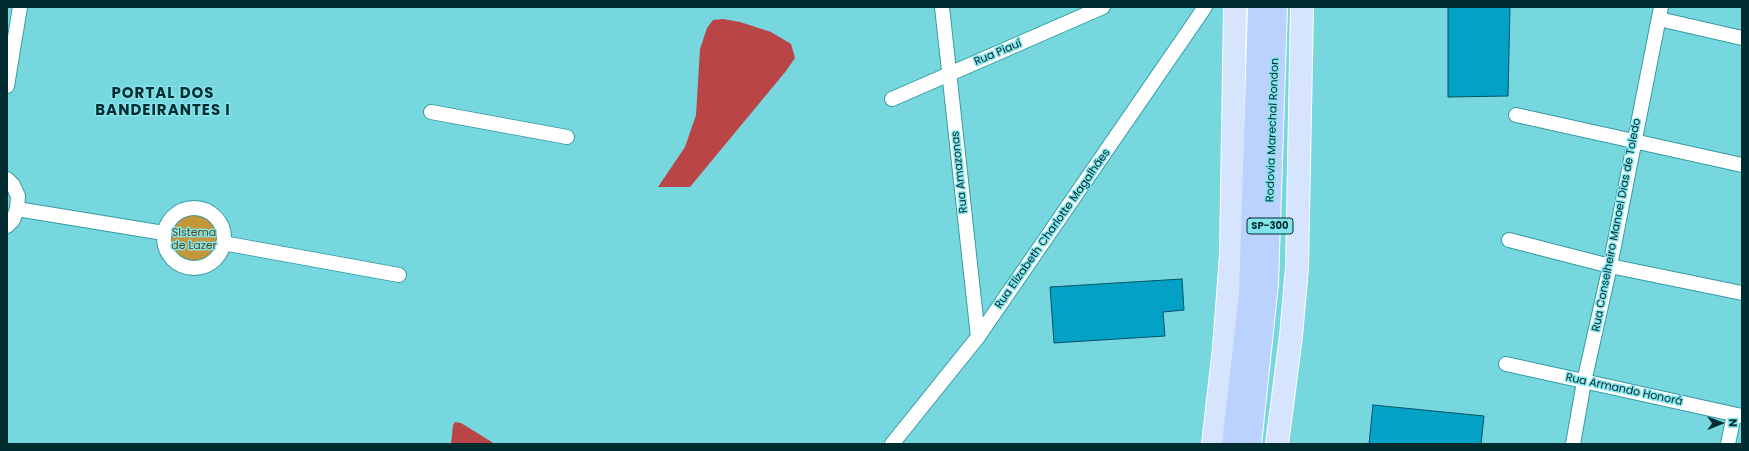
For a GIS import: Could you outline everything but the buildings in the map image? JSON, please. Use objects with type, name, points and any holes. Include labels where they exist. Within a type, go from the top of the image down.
[{"type":"highway","name":"Rodovia Marechal Rondon","points":[[1233,444],[1250,294],[1259,7]]},
{"type":"highway","name":"Rodovia Marechal Rondon","points":[[1250,444],[1267,284],[1276,7]]},
{"type":"main road","points":[[1213,444],[1224,348],[1230,262],[1235,7]]},
{"type":"main road","points":[[1277,444],[1291,336],[1296,268],[1302,7]]},
{"type":"street","points":[[7,86],[20,7]]},
{"type":"street","name":"Rua Amazonas","points":[[942,7],[978,337]]},
{"type":"street","name":"Rua Piauí","points":[[892,99],[949,74],[1076,13],[1103,7]]},
{"type":"street","name":"Rua Elizabeth Charlotte Magalhães","points":[[892,444],[978,337],[1205,7]]},
{"type":"street","points":[[1660,13],[1742,38]]},
{"type":"street","name":"Rua Conselheiro Manoel Dias de Toledo","points":[[1573,444],[1584,382],[1610,266],[1660,13]]},
{"type":"street","points":[[431,112],[567,137]]},
{"type":"street","points":[[1516,115],[1742,165]]},
{"type":"street","points":[[7,179],[13,185],[18,196],[17,209],[13,220],[7,226]]},
{"type":"street","points":[[191,208],[200,209],[209,212],[216,218],[223,234],[223,242],[220,252],[214,260],[197,268],[187,268],[178,264],[167,251],[164,242],[164,233],[168,224],[178,213],[191,208]]},
{"type":"street","points":[[17,209],[164,233]]},
{"type":"street","points":[[1509,240],[1610,266],[1742,293]]},
{"type":"street","points":[[223,242],[399,275]]},
{"type":"street","name":"Rua Armando Honorá","points":[[1506,364],[1738,416]]},
{"type":"street","points":[[1728,444],[1738,416]]},
{"type":"green space","name":"SIstema de Lazer","points":[[189,215],[199,215],[211,222],[218,234],[218,244],[211,256],[199,263],[189,263],[181,259],[174,252],[170,244],[170,234],[174,226],[181,219]]},
{"type":"shaded area","points":[[723,19],[740,22],[771,32],[791,44],[795,58],[786,71],[690,187],[658,187],[685,147],[696,115],[700,49],[707,28],[713,20]]},
{"type":"shaded area","points":[[455,422],[461,423],[495,444],[451,444],[453,425]]},
{"type":"district","name":"PORTAL DOS BANDEIRANTES I","points":[[163,102]]}]
